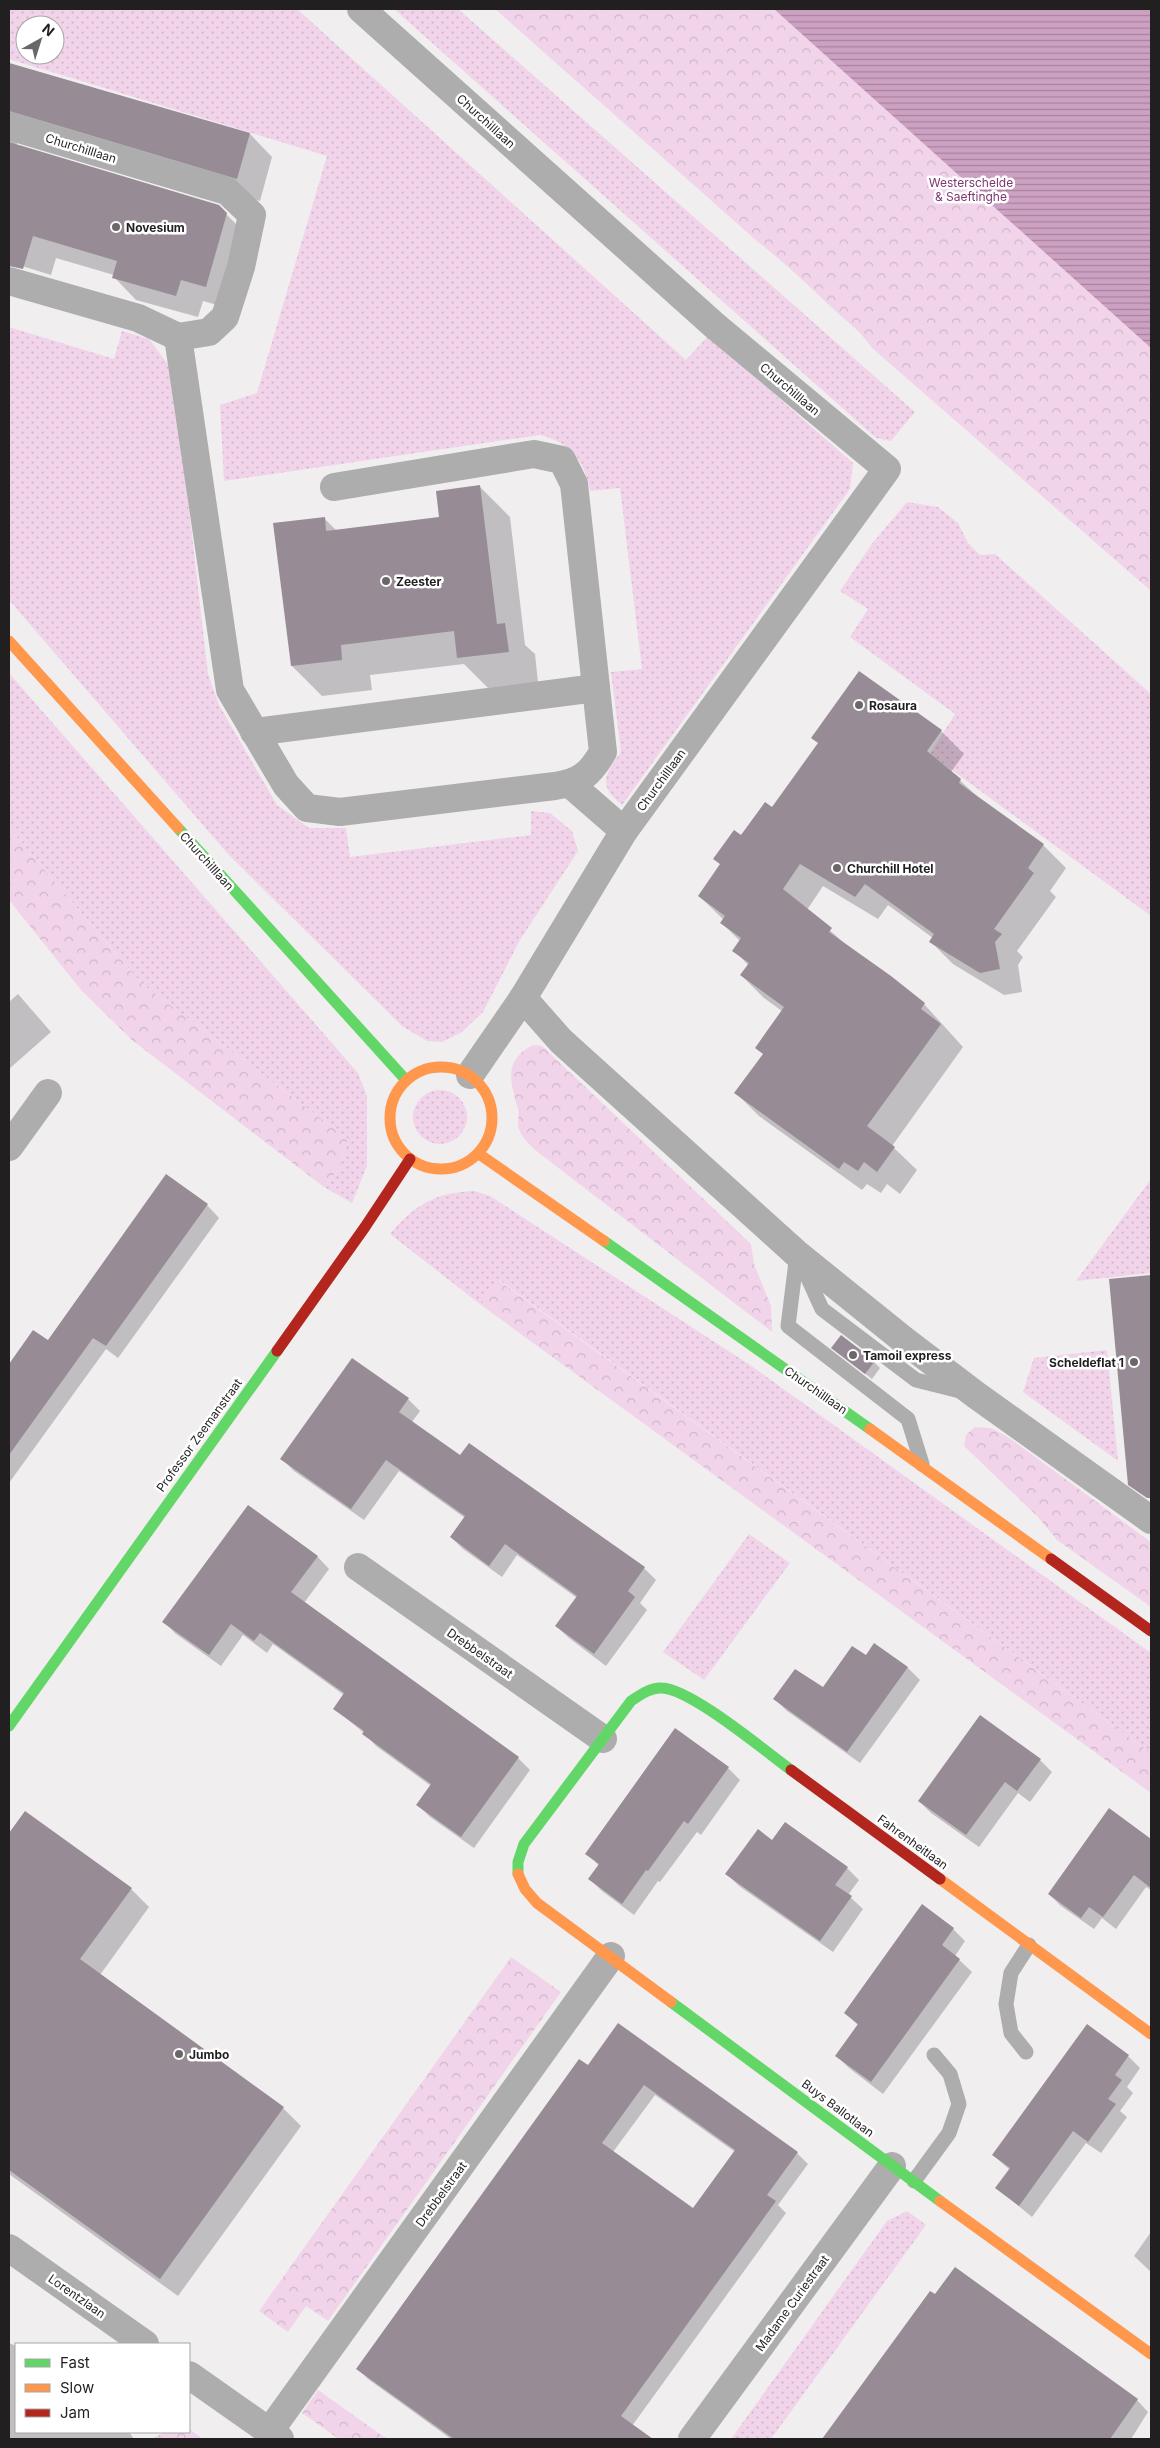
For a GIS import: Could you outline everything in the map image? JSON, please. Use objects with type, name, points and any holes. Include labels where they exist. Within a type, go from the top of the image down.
[{"type":"street","name":"Churchilllaan","points":[[361,9],[714,326],[887,469],[624,831],[523,998],[470,1075]]},
{"type":"street","name":"Churchilllaan","points":[[9,126],[227,192],[252,215],[242,267],[226,317],[209,332],[178,337]]},
{"type":"street","points":[[9,281],[138,318],[178,337],[230,690],[286,785],[307,808],[340,812],[570,784],[591,772],[604,752],[574,484],[562,460],[534,454],[334,487]]},
{"type":"street","name":"Churchilllaan","points":[[9,641],[405,1079]]},
{"type":"street","points":[[254,732],[596,688]]},
{"type":"street","points":[[570,784],[624,831]]},
{"type":"street","points":[[523,998],[561,1041],[797,1254],[905,1342],[1151,1520]]},
{"type":"street","points":[[449,1066],[470,1075],[489,1098],[492,1127],[478,1154],[458,1167],[433,1169],[410,1160],[392,1136],[390,1105],[405,1079],[426,1068],[449,1066]]},
{"type":"street","points":[[9,1147],[48,1093]]},
{"type":"street","name":"Churchilllaan","points":[[478,1154],[923,1466],[1151,1631]]},
{"type":"street","name":"Professor Zeemanstraat","points":[[9,1726],[365,1227],[410,1160]]},
{"type":"street","name":"Drebbelstraat","points":[[358,1567],[603,1739]]},
{"type":"street","name":"Fahrenheitlaan","points":[[603,1739],[631,1701],[652,1687],[669,1688],[693,1698],[1151,2034]]},
{"type":"street","name":"Buys Ballotlaan","points":[[603,1739],[524,1844],[517,1860],[517,1876],[525,1891],[537,1903],[892,2166],[1151,2354]]},
{"type":"street","name":"Drebbelstraat","points":[[274,2436],[611,1956]]},
{"type":"street","name":"Madame Curiestraat","points":[[692,2439],[892,2166]]},
{"type":"street","name":"Lorentzlaan","points":[[9,2248],[144,2343]]},
{"type":"street","points":[[190,2376],[274,2436]]},
{"type":"lane","points":[[797,1254],[788,1326],[908,1419],[923,1466]]},
{"type":"lane","points":[[1026,2052],[1011,2033],[1006,2004],[1011,1973],[1029,1945]]},
{"type":"lane","points":[[914,2181],[949,2133],[959,2104],[950,2074],[934,2055]]},
{"type":"green space","points":[[9,9],[297,9],[686,360],[708,336],[853,463],[850,489],[622,805],[614,798],[606,785],[608,773],[621,752],[611,672],[642,669],[620,488],[590,491],[588,480],[574,454],[560,442],[540,435],[224,481],[220,405],[257,393],[327,156],[29,65],[65,65],[65,15],[15,15],[15,61],[9,59]]},
{"type":"green space","points":[[394,9],[458,9],[915,412],[891,441],[876,438]]},
{"type":"green space","name":"Westerschelde & Saeftinghe","points":[[495,9],[1151,9],[1151,591],[872,348],[858,331],[795,273]]},
{"type":"green space","points":[[9,327],[114,359],[122,331],[149,339],[173,371],[208,674],[219,705],[277,805],[309,828],[346,828],[350,857],[531,835],[531,811],[550,813],[572,831],[578,851],[520,940],[483,1012],[462,1032],[442,1042],[427,1041],[402,1026],[227,853],[9,600]]},
{"type":"green space","points":[[907,502],[938,507],[958,523],[968,543],[980,555],[995,554],[1151,694],[1151,916],[930,754],[955,714],[850,637],[868,609],[840,591],[871,545]]},
{"type":"green space","points":[[9,673],[358,1073],[367,1096],[367,1166],[352,1203],[324,1187],[339,1168],[348,1139],[142,984],[9,828]]},
{"type":"green space","points":[[9,828],[142,984],[348,1139],[339,1168],[324,1187],[132,1040],[81,990],[9,900]]},
{"type":"green space","points":[[533,1045],[542,1046],[751,1244],[754,1264],[771,1306],[772,1332],[535,1150],[525,1139],[518,1125],[518,1111],[511,1082],[511,1073],[517,1058],[523,1051]]},
{"type":"green space","points":[[440,1090],[450,1092],[459,1098],[465,1107],[467,1117],[465,1127],[459,1136],[450,1142],[440,1144],[430,1142],[421,1136],[415,1127],[413,1117],[415,1107],[421,1098],[430,1092]]},
{"type":"green space","points":[[1151,1179],[1151,1273],[1076,1281]]},
{"type":"green space","points":[[474,1191],[490,1196],[750,1365],[1151,1653],[1151,1753],[499,1280],[481,1305],[390,1234],[408,1215],[427,1202],[448,1194]]},
{"type":"green space","points":[[498,1280],[1151,1753],[1151,1793],[481,1305]]},
{"type":"green space","points":[[1107,1350],[1118,1461],[1023,1392],[1034,1358]]},
{"type":"green space","points":[[975,1427],[991,1428],[1008,1437],[1151,1542],[1151,1607],[1057,1540],[1037,1516],[964,1446],[966,1435]]},
{"type":"green space","points":[[749,1534],[790,1563],[704,1680],[663,1652]]},
{"type":"green space","points":[[511,1957],[561,1992],[328,2321],[306,2306],[288,2332],[259,2311]]},
{"type":"green space","points":[[907,2211],[926,2225],[771,2439],[731,2439],[887,2221]]},
{"type":"green space","points":[[318,2390],[387,2439],[339,2439],[302,2413]]},
{"type":"green space","points":[[190,2430],[203,2439],[151,2439],[163,2433],[190,2433]]},
{"type":"shaded area","points":[[774,9],[1151,9],[1151,348]]},
{"type":"building","points":[[9,63],[250,133],[237,179],[9,111]]},
{"type":"building","name":"Novesium","points":[[9,142],[219,205],[227,213],[206,287],[181,280],[176,296],[112,278],[117,261],[33,236],[23,269],[9,266]]},
{"type":"building","name":"Zeester","points":[[480,485],[497,624],[505,623],[509,652],[457,658],[454,631],[341,645],[342,660],[291,666],[273,523],[325,517],[326,531],[439,517],[436,491]]},
{"type":"building","points":[[859,671],[942,730],[927,751],[961,779],[959,783],[1044,844],[1028,868],[1034,873],[994,929],[1002,934],[995,942],[1000,969],[980,973],[929,942],[934,934],[865,884],[855,897],[800,864],[783,889],[832,928],[829,932],[925,1003],[921,1009],[941,1024],[867,1126],[895,1147],[877,1172],[864,1162],[858,1171],[844,1162],[839,1169],[734,1093],[763,1054],[755,1048],[784,1007],[740,975],[749,963],[732,951],[741,938],[720,923],[725,916],[698,896],[720,864],[713,859],[734,830],[741,835],[765,802],[772,807],[818,743],[811,738]]},
{"type":"building","points":[[166,1174],[208,1204],[106,1346],[93,1338],[9,1455],[9,1364],[33,1330],[48,1340]]},
{"type":"building","name":"Scheldeflat 1","points":[[1151,1275],[1151,1498],[1147,1498],[1128,1485],[1109,1279]]},
{"type":"building","points":[[841,1335],[875,1361],[865,1374],[831,1348]]},
{"type":"building","points":[[352,1358],[409,1398],[399,1412],[460,1455],[469,1443],[645,1567],[628,1591],[635,1597],[594,1654],[555,1626],[577,1596],[505,1544],[489,1566],[450,1537],[465,1516],[386,1460],[351,1509],[280,1459]]},
{"type":"building","points":[[248,1505],[318,1556],[291,1592],[519,1757],[461,1837],[416,1805],[431,1784],[362,1734],[364,1731],[333,1709],[344,1693],[260,1633],[254,1641],[231,1624],[209,1655],[162,1622]]},
{"type":"building","points":[[874,1643],[908,1667],[847,1752],[773,1699],[795,1669],[823,1687],[852,1646],[866,1655]]},
{"type":"building","points":[[980,1715],[1041,1759],[1017,1791],[1005,1782],[966,1835],[918,1801]]},
{"type":"building","points":[[675,1728],[729,1767],[688,1824],[684,1821],[622,1904],[588,1879],[599,1864],[585,1854]]},
{"type":"building","points":[[1109,1808],[1151,1839],[1151,1888],[1134,1875],[1103,1917],[1089,1907],[1081,1918],[1048,1894]]},
{"type":"building","points":[[25,1811],[132,1888],[80,1959],[284,2107],[160,2279],[9,2170],[9,1833]]},
{"type":"building","points":[[785,1822],[848,1867],[835,1885],[852,1896],[820,1941],[725,1874],[758,1829],[772,1840]]},
{"type":"building","points":[[922,1904],[954,1928],[942,1945],[960,1959],[871,2082],[835,2056],[858,2024],[844,2013]]},
{"type":"building","points":[[618,2023],[798,2152],[767,2195],[776,2201],[621,2416],[653,2439],[454,2439],[356,2369],[579,2059],[588,2065]],"holes":[[[644,2085],[735,2150],[693,2208],[602,2143]]]},
{"type":"building","points":[[1087,2024],[1129,2055],[1115,2075],[1122,2080],[1108,2099],[1116,2104],[1088,2142],[1073,2131],[1019,2206],[995,2188],[1010,2168],[992,2155]]},
{"type":"building","points":[[955,2267],[1138,2399],[1110,2439],[822,2439],[930,2291],[935,2294]]},
{"type":"traffic: fast","points":[[178,828],[405,1079]]},
{"type":"traffic: fast","points":[[604,1241],[870,1429]]},
{"type":"traffic: fast","points":[[9,1726],[277,1351]]},
{"type":"traffic: fast","points":[[518,1874],[518,1862],[524,1844],[631,1701],[650,1690],[662,1688],[675,1691],[709,1709],[791,1770]]},
{"type":"traffic: fast","points":[[671,2002],[940,2201]]},
{"type":"traffic: slow","points":[[9,641],[178,828]]},
{"type":"traffic: slow","points":[[441,1067],[460,1071],[477,1082],[488,1099],[492,1118],[488,1137],[477,1154],[460,1165],[441,1169],[422,1165],[405,1154],[394,1137],[390,1118],[394,1099],[405,1082],[422,1071],[441,1067]]},
{"type":"traffic: slow","points":[[479,1154],[604,1241]]},
{"type":"traffic: slow","points":[[870,1429],[1051,1559]]},
{"type":"traffic: slow","points":[[518,1874],[525,1889],[537,1903],[671,2002]]},
{"type":"traffic: slow","points":[[940,1879],[1151,2034]]},
{"type":"traffic: slow","points":[[940,2201],[1151,2354]]},
{"type":"traffic: jam","points":[[277,1351],[365,1227],[410,1159]]},
{"type":"traffic: jam","points":[[1051,1559],[1151,1631]]},
{"type":"traffic: jam","points":[[791,1770],[940,1879]]},
{"type":"place","name":"Novesium","points":[[116,227]]},
{"type":"place","name":"Zeester","points":[[386,581]]},
{"type":"place","name":"Rosaura","points":[[859,705]]},
{"type":"place","name":"Churchill Hotel","points":[[837,868]]},
{"type":"place","name":"Tamoil express","points":[[853,1355]]},
{"type":"place","name":"Scheldeflat 1","points":[[1134,1362]]},
{"type":"place","name":"Jumbo","points":[[179,2054]]}]
